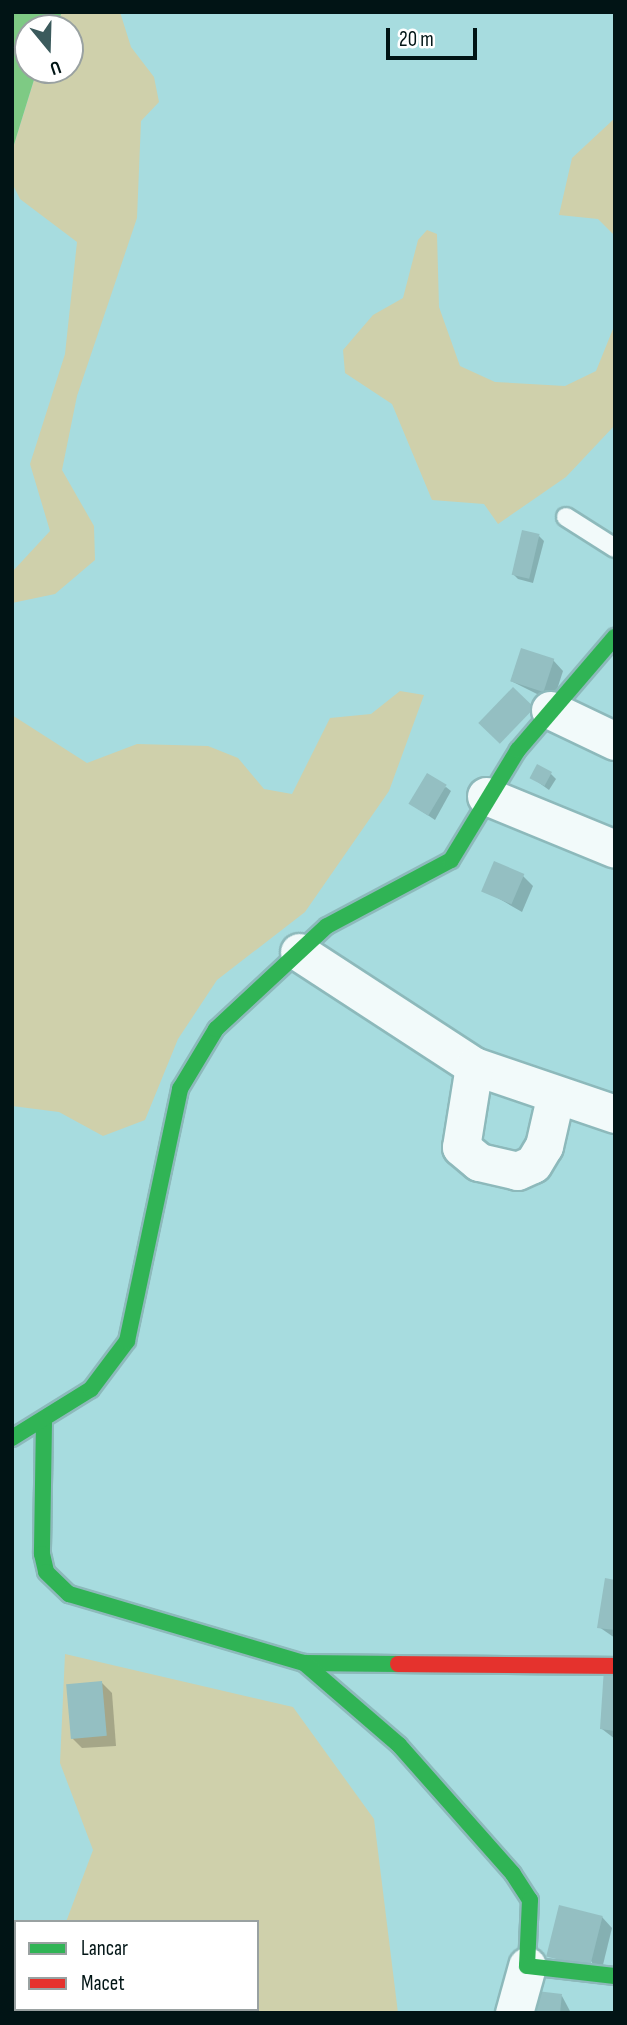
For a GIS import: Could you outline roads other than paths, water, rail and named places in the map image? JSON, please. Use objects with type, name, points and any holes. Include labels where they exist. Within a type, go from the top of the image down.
[{"type":"street","points":[[12,1438],[44,1421],[91,1389],[128,1341],[180,1089],[196,1057],[240,1002],[327,926],[436,872],[451,860],[486,796],[551,710],[615,637]]},
{"type":"street","points":[[551,710],[615,741]]},
{"type":"street","points":[[486,796],[615,849]]},
{"type":"street","points":[[299,952],[474,1066],[555,1098],[615,1114]]},
{"type":"street","points":[[474,1066],[461,1146],[479,1163],[517,1171],[533,1164],[555,1098]]},
{"type":"street","points":[[44,1421],[42,1554],[56,1584],[69,1594],[304,1663],[615,1666]]},
{"type":"street","points":[[304,1663],[399,1745],[513,1874],[530,1900],[527,1966],[514,2013]]},
{"type":"street","points":[[527,1966],[615,1976]]},
{"type":"lane","points":[[566,517],[615,548]]}]
